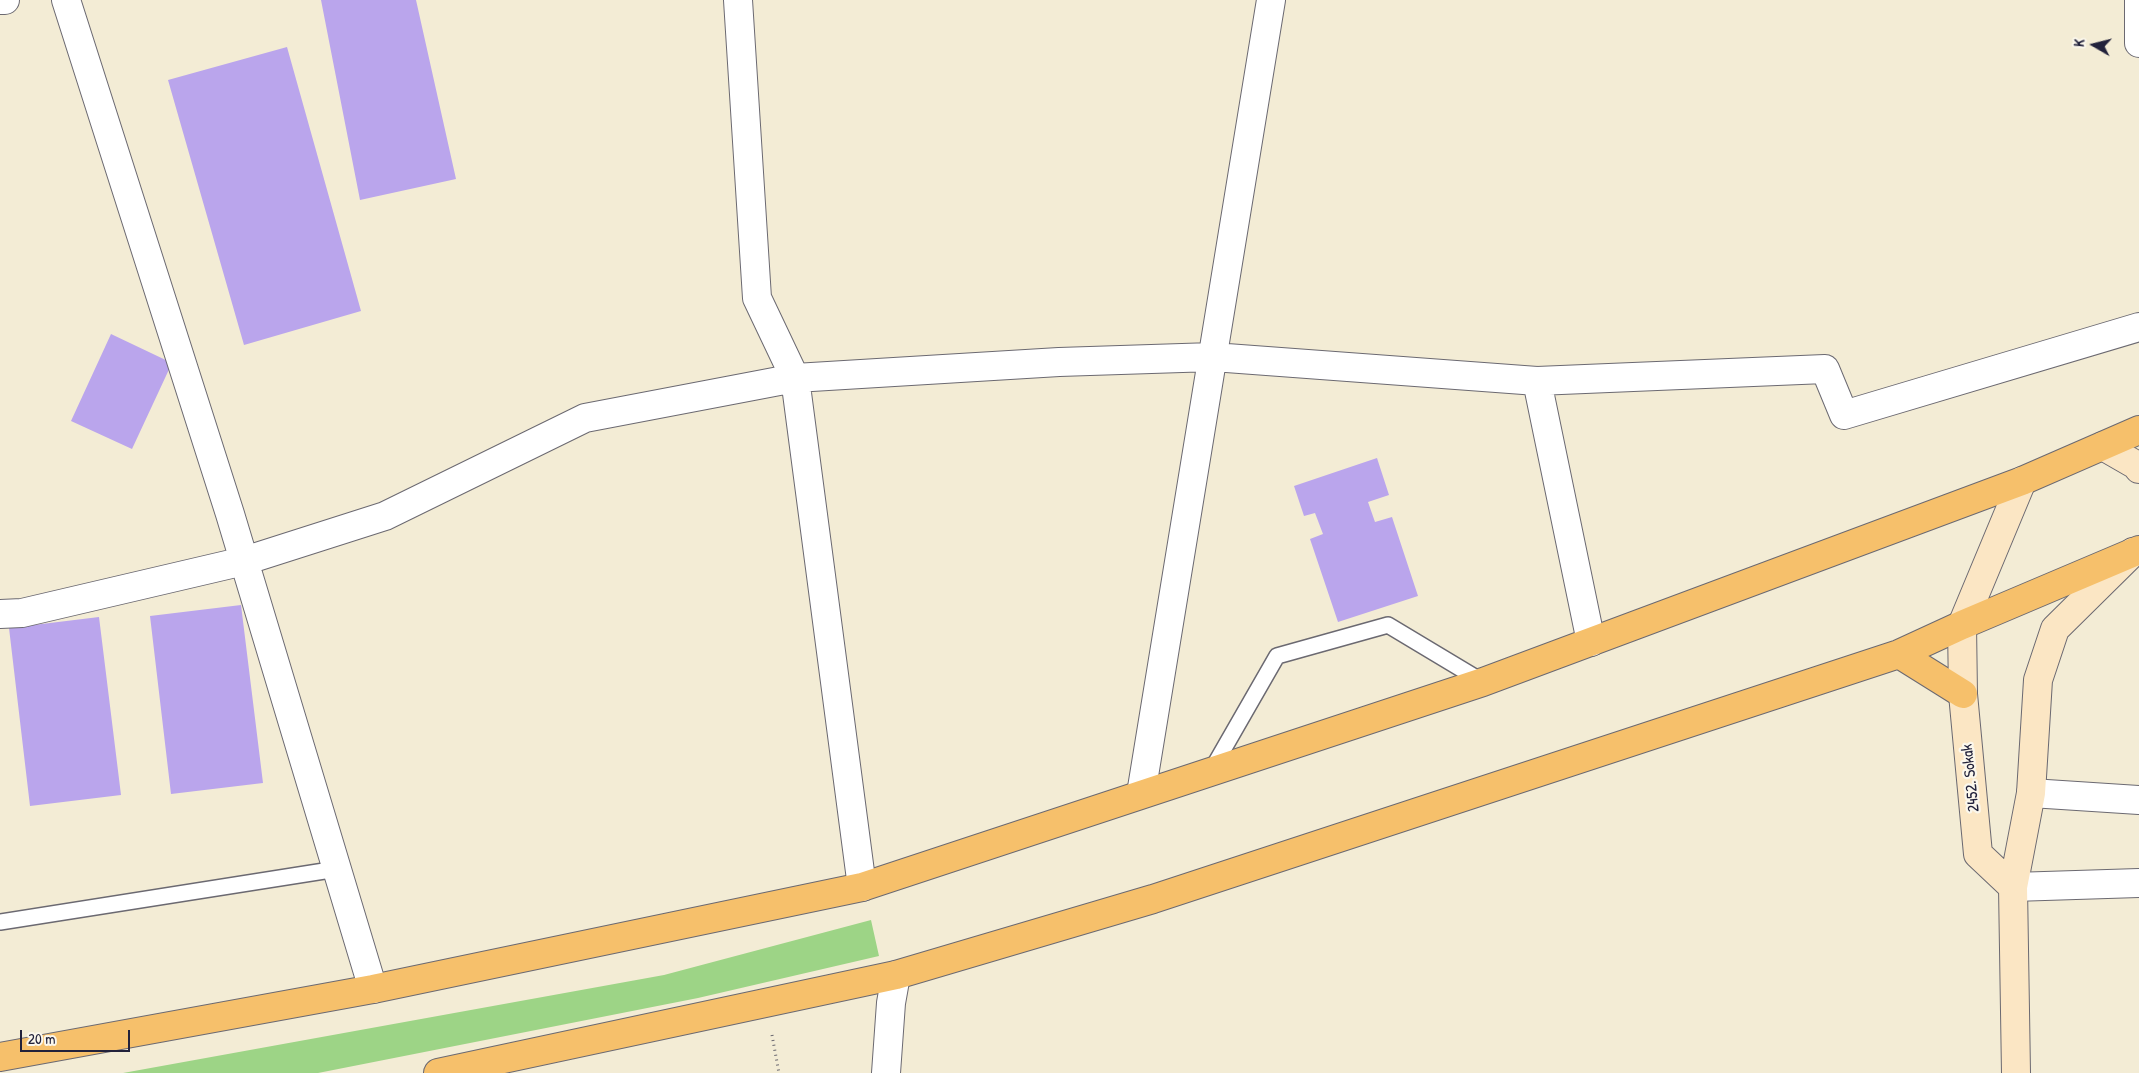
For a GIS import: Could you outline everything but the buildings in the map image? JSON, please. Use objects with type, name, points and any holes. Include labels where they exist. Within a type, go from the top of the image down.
[{"type":"main road","points":[[0,1056],[373,989],[862,887],[1483,682],[2022,481],[2139,430]]},
{"type":"main road","points":[[2103,446],[2136,465],[2139,469]]},
{"type":"main road","name":"2452. Sokak","points":[[2013,887],[1978,854],[1963,694],[1962,625],[2022,481]]},
{"type":"main road","points":[[438,1073],[896,975],[1153,899],[1899,654],[2137,548]]},
{"type":"main road","points":[[2016,1073],[2013,887],[2031,793],[2038,680],[2055,629],[2137,548]]},
{"type":"main road","points":[[1899,654],[1963,694]]},
{"type":"street","points":[[0,0],[5,0]]},
{"type":"street","points":[[66,0],[244,561],[373,989]]},
{"type":"street","points":[[738,0],[757,298],[796,378],[862,887]]},
{"type":"street","points":[[1141,794],[1271,0]]},
{"type":"street","points":[[2139,0],[2139,43]]},
{"type":"street","points":[[0,614],[22,613],[244,561],[386,516],[585,418],[796,378],[1059,362],[1213,357],[1537,381],[1826,369],[1844,415],[2139,327]]},
{"type":"street","points":[[1537,381],[1591,642]]},
{"type":"street","points":[[2031,793],[2139,800]]},
{"type":"street","points":[[2013,887],[2139,883]]},
{"type":"street","points":[[886,1073],[891,1003],[896,975]]},
{"type":"lane","points":[[1210,772],[1277,656],[1388,625],[1483,682]]},
{"type":"lane","points":[[0,922],[337,869]]},
{"type":"path","points":[[771,1030],[779,1073]]},
{"type":"green space","points":[[871,920],[879,956],[698,998],[318,1073],[123,1073],[664,975]]}]
